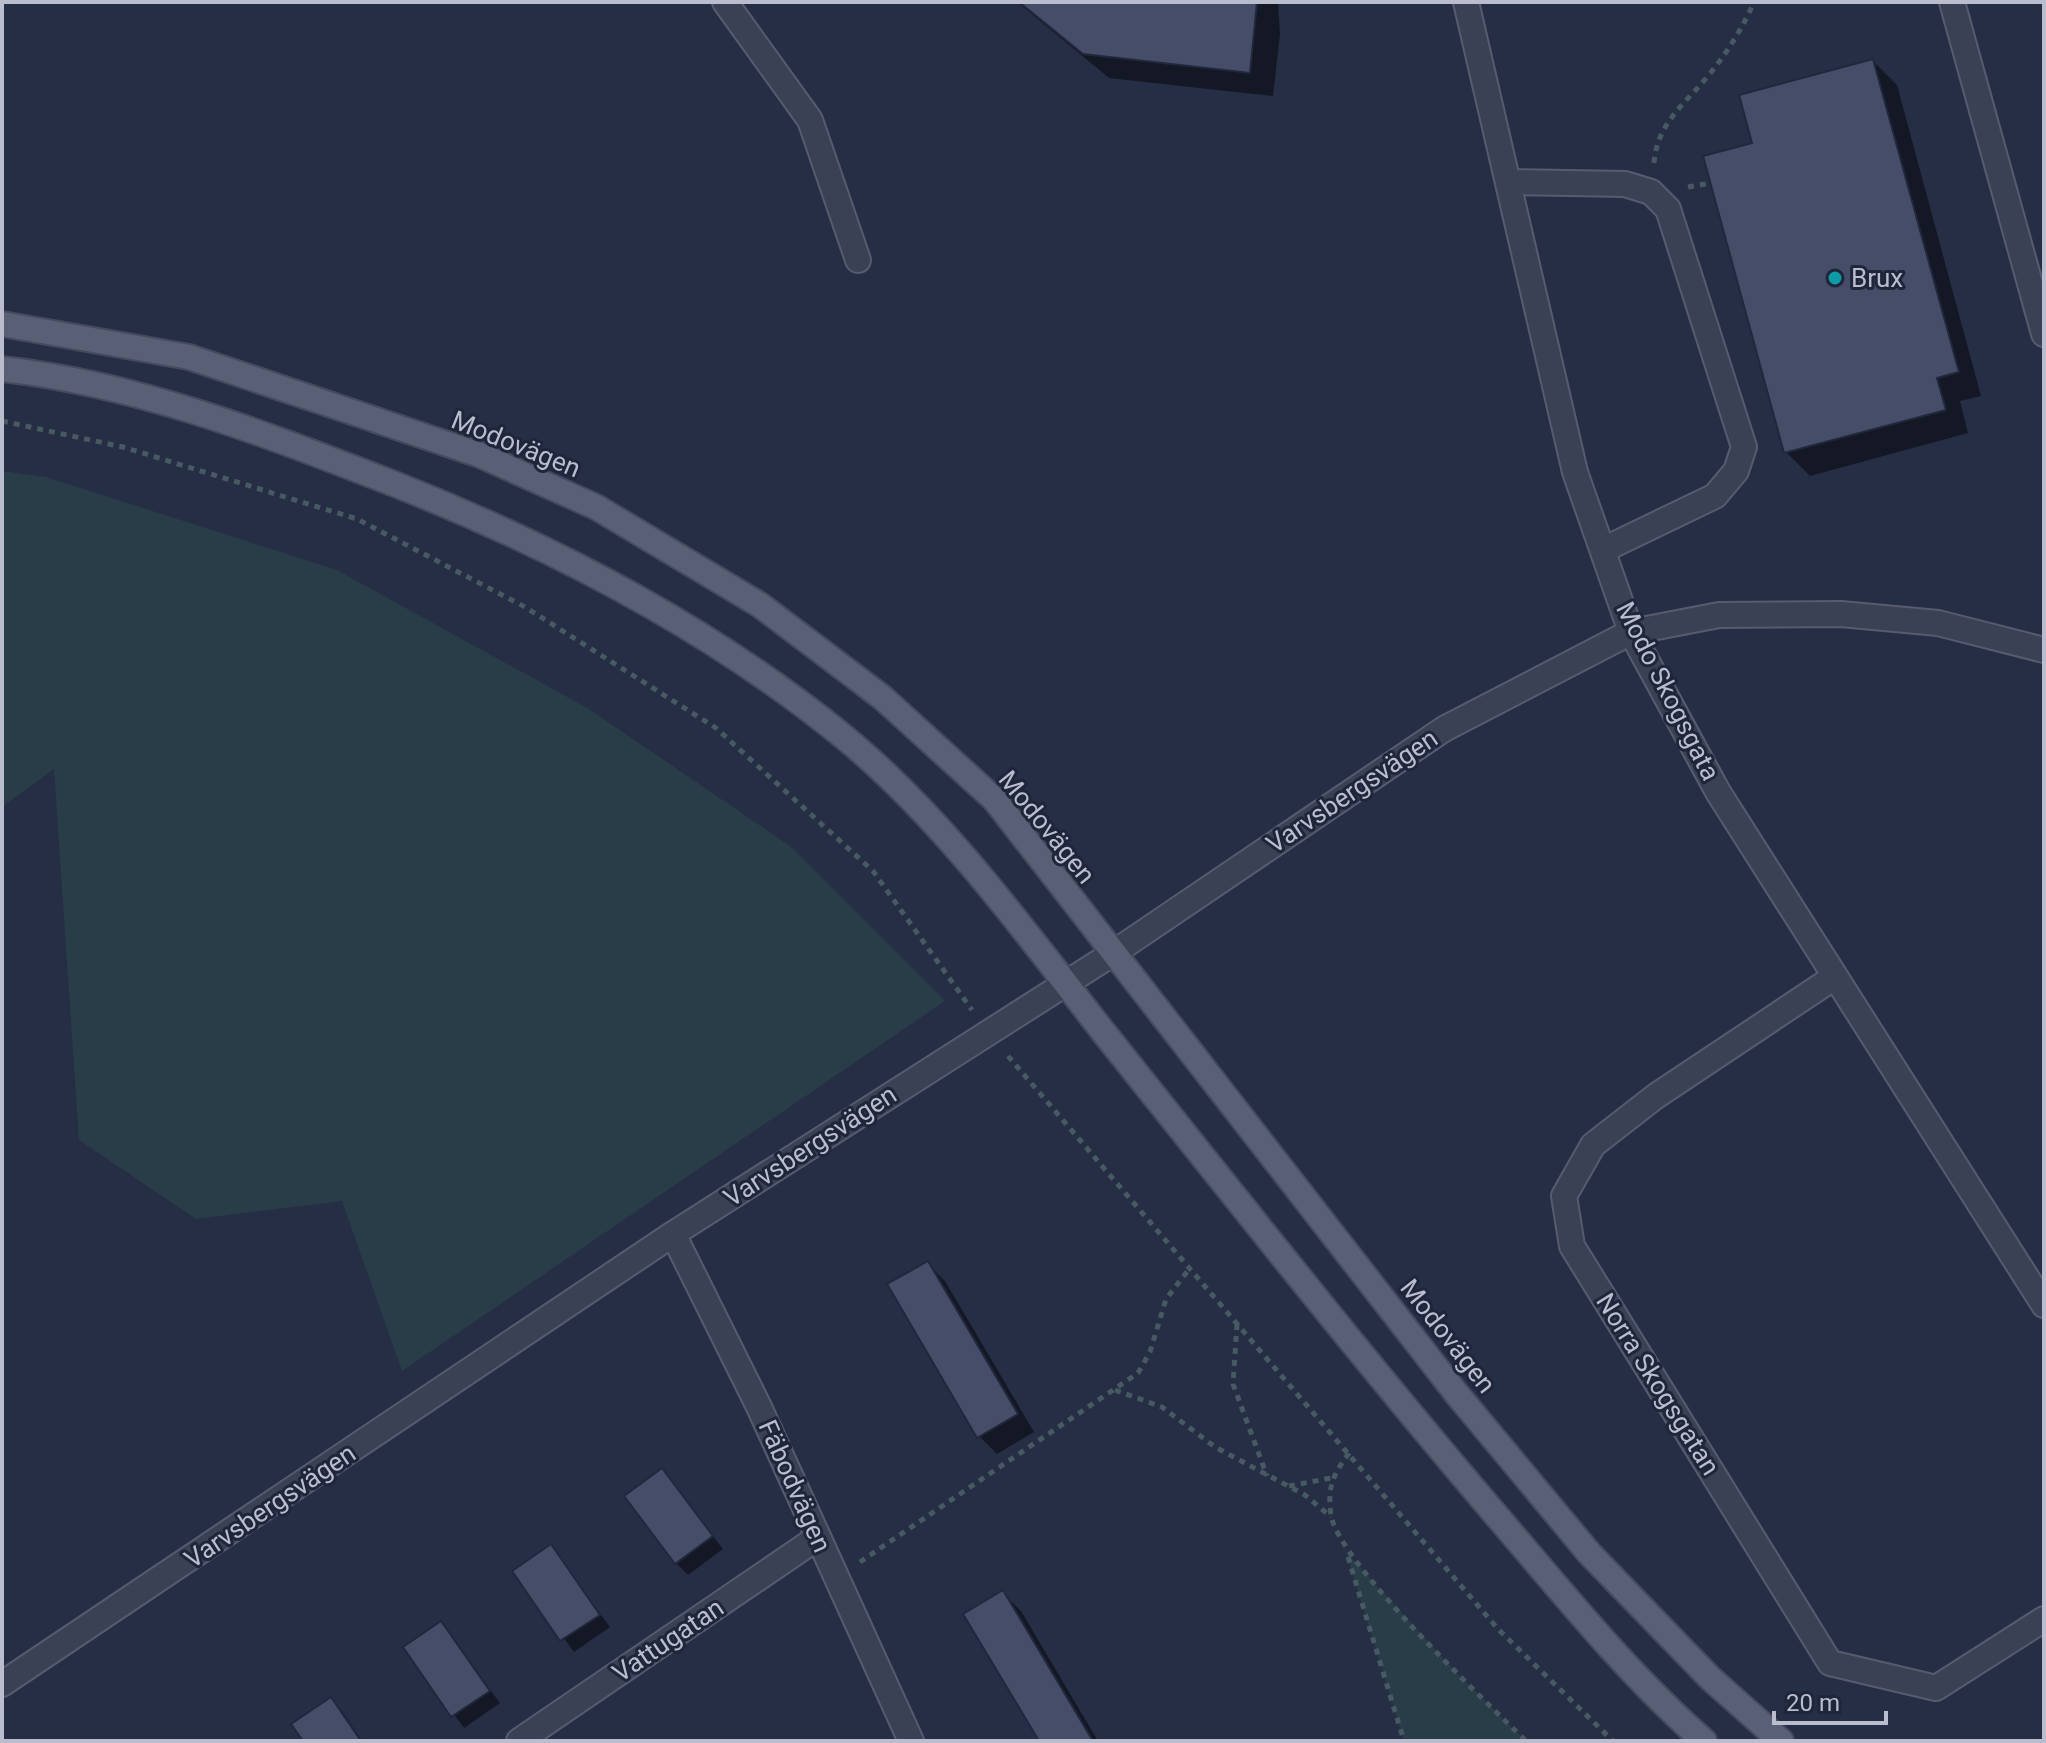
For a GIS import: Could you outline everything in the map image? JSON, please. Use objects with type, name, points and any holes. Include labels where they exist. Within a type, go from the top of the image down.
[{"type":"main road","name":"Modovägen","points":[[2,324],[189,357],[480,455],[596,507],[760,605],[883,698],[995,800],[1456,1393],[1589,1553],[1710,1678],[1781,1741]]},
{"type":"main road","points":[[2,369],[166,401],[314,453],[456,509],[573,564],[728,651],[847,739],[953,844],[1415,1420],[1555,1584],[1679,1719],[1704,1741]]},
{"type":"street","points":[[725,2],[810,120],[858,260]]},
{"type":"street","name":"Modo Skogsgata","points":[[1466,2],[1575,472],[1631,632],[1718,792],[1833,978],[2044,1305]]},
{"type":"street","points":[[1952,2],[2044,334]]},
{"type":"street","points":[[1508,182],[1625,184],[1651,192],[1668,209],[1744,447],[1736,471],[1715,496],[1603,550]]},
{"type":"street","name":"Varvsbergsvägen","points":[[2,1684],[673,1234],[1112,954],[1444,729],[1631,632],[1719,615],[1841,614],[1938,623],[2044,650]]},
{"type":"street","name":"Norra Skogsgatan","points":[[1833,978],[1656,1096],[1593,1145],[1564,1196],[1572,1246],[1830,1663],[1936,1688],[2044,1619]]},
{"type":"street","name":"Fäbodvägen","points":[[673,1234],[759,1407],[911,1741]]},
{"type":"street","name":"Vattugatan","points":[[519,1741],[817,1538]]},
{"type":"path","points":[[1711,183],[1651,192],[1655,145],[1672,114],[1707,78],[1731,46],[1754,2]]},
{"type":"path","points":[[2,421],[123,447],[357,519],[525,607],[716,728],[873,871],[947,979],[1047,1106],[1190,1268],[1498,1629],[1613,1741]]},
{"type":"path","points":[[836,1578],[1138,1373],[1150,1352],[1166,1299],[1190,1268]]},
{"type":"path","points":[[1237,1323],[1233,1384],[1267,1477]]},
{"type":"path","points":[[1114,1389],[1162,1407],[1215,1447],[1305,1495],[1331,1517]]},
{"type":"path","points":[[1349,1453],[1331,1478],[1331,1517],[1346,1552],[1404,1741]]},
{"type":"path","points":[[1287,1486],[1331,1478]]},
{"type":"path","points":[[1346,1552],[1455,1671],[1526,1741]]},
{"type":"shaded area","points":[[2,471],[46,477],[337,570],[589,709],[790,846],[945,1001],[402,1371],[342,1201],[196,1219],[79,1140],[54,769],[2,807]]},
{"type":"shaded area","points":[[1346,1552],[1455,1671],[1526,1741],[1404,1741]]},
{"type":"building","points":[[1019,2],[1257,2],[1250,73],[1083,54]]},
{"type":"building","name":"Brux","points":[[1873,59],[1959,372],[1937,378],[1946,410],[1784,453],[1703,156],[1752,143],[1739,95]]},
{"type":"building","points":[[928,1261],[1018,1414],[977,1438],[887,1284]]},
{"type":"building","points":[[662,1468],[713,1536],[675,1564],[624,1496]]},
{"type":"building","points":[[551,1544],[600,1615],[560,1641],[512,1571]]},
{"type":"building","points":[[1003,1590],[1093,1741],[1039,1741],[963,1614]]},
{"type":"building","points":[[441,1621],[490,1691],[451,1717],[403,1647]]},
{"type":"building","points":[[331,1697],[361,1741],[303,1741],[291,1724]]},
{"type":"place","name":"Brux","points":[[1835,278]]}]
